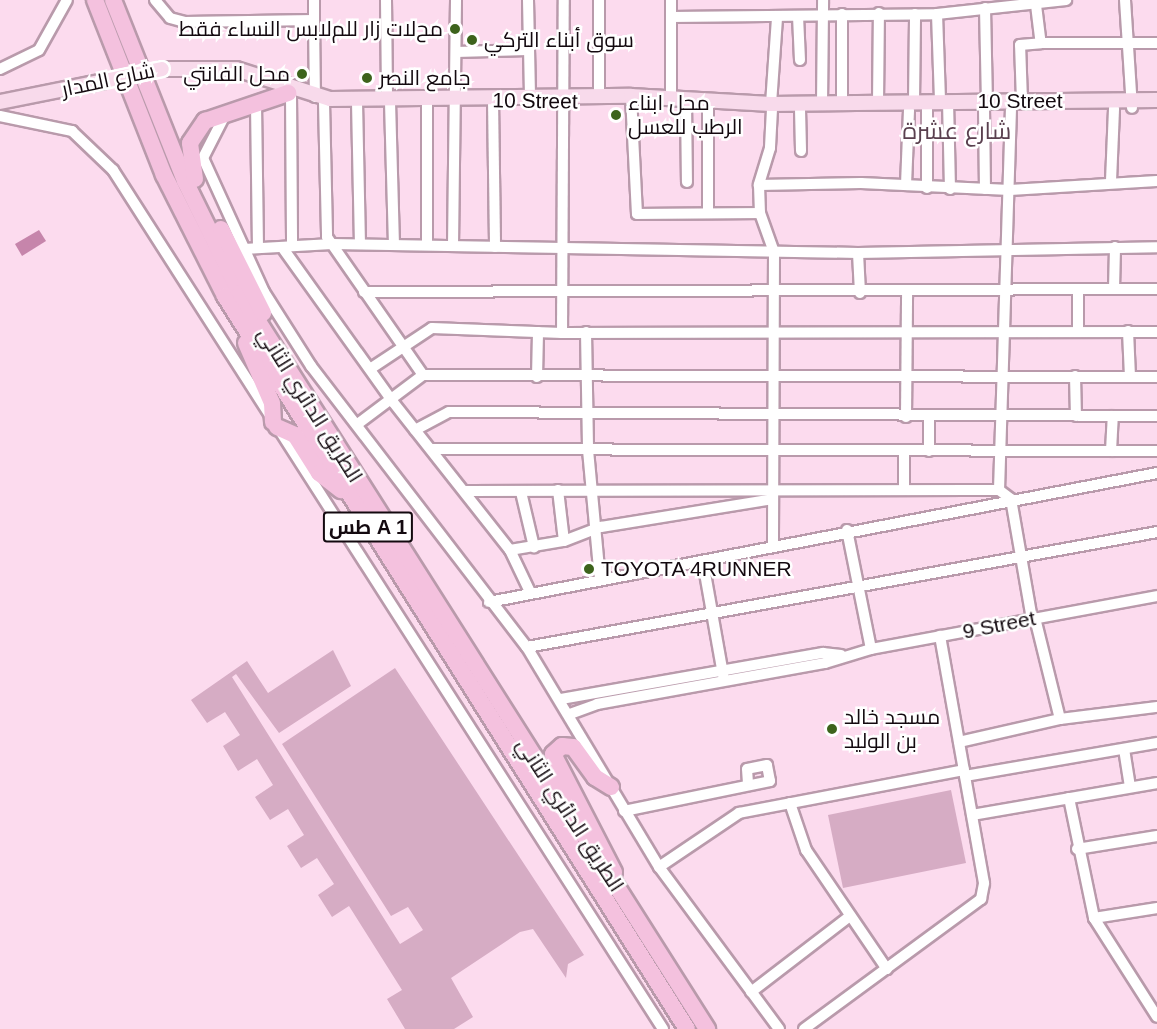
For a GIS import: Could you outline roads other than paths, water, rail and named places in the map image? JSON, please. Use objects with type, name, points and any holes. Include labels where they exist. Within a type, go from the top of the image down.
[{"type":"highway","name":"الطريق الدائري الثاني","points":[[95,0],[164,175],[245,330],[687,1029]]},
{"type":"highway","name":"الطريق الدائري الثاني","points":[[113,0],[185,181],[240,293],[707,1029]]},
{"type":"highway","points":[[277,353],[265,316],[189,162],[197,131],[227,110],[290,94]]},
{"type":"highway","points":[[245,330],[248,356],[269,395],[275,424],[295,435],[319,473],[349,496]]},
{"type":"highway","points":[[610,787],[595,777],[573,747],[562,746],[553,754],[612,861],[616,888]]},
{"type":"highway","points":[[690,1003],[713,1029]]},
{"type":"main road","name":"10 Street","points":[[217,66],[290,94],[320,100],[357,102],[671,97],[800,109],[930,104]]},
{"type":"main road","name":"10 Street","points":[[217,66],[320,100],[388,101],[530,96],[564,99],[599,97],[772,106],[878,103],[1132,104],[1157,108]]},
{"type":"main road","name":"شارع المدار","points":[[0,102],[162,69],[217,66]]},
{"type":"main road","name":"10 Street","points":[[1016,105],[1114,108],[1157,100]]},
{"type":"street","points":[[0,69],[39,50],[67,0]]},
{"type":"street","points":[[155,0],[170,18],[186,22],[314,20]]},
{"type":"street","points":[[314,0],[327,237],[401,348],[423,375]]},
{"type":"street","points":[[386,0],[394,245]]},
{"type":"street","points":[[453,246],[456,0]]},
{"type":"street","points":[[528,0],[530,96]]},
{"type":"street","points":[[562,333],[564,0]]},
{"type":"street","points":[[599,97],[600,0]]},
{"type":"street","points":[[671,0],[671,97]]},
{"type":"street","points":[[822,104],[823,0]]},
{"type":"street","points":[[671,17],[777,18],[822,14],[938,14],[1066,0]]},
{"type":"street","points":[[1125,0],[1132,104]]},
{"type":"street","points":[[1036,5],[1041,43]]},
{"type":"street","points":[[985,8],[985,189]]},
{"type":"street","points":[[878,103],[879,13]]},
{"type":"street","points":[[842,14],[843,104]]},
{"type":"street","points":[[915,14],[930,104],[950,189]]},
{"type":"street","points":[[927,188],[930,104],[938,14]]},
{"type":"street","points":[[798,16],[800,60]]},
{"type":"street","points":[[773,545],[772,291],[774,252],[760,213],[759,185],[770,148],[777,18]]},
{"type":"street","points":[[999,490],[1006,331],[1006,249],[1020,45],[1041,43],[1157,44]]},
{"type":"street","points":[[456,52],[528,50]]},
{"type":"street","points":[[290,94],[287,247],[393,402],[510,550],[530,592]]},
{"type":"street","points":[[632,99],[637,214],[708,211],[760,213]]},
{"type":"street","points":[[427,100],[427,245]]},
{"type":"street","points":[[493,100],[495,247]]},
{"type":"street","points":[[357,102],[360,244]]},
{"type":"street","points":[[686,103],[687,182]]},
{"type":"street","points":[[255,104],[258,248]]},
{"type":"street","points":[[708,104],[708,211]]},
{"type":"street","points":[[906,185],[930,104]]},
{"type":"street","points":[[1111,182],[1114,108]]},
{"type":"street","points":[[800,109],[801,151]]},
{"type":"street","points":[[227,110],[202,154],[244,249],[284,327],[359,423],[489,602],[527,647],[570,714],[658,867],[779,1029]]},
{"type":"street","points":[[0,116],[58,125],[100,153],[663,1029]]},
{"type":"street","points":[[759,185],[906,185],[927,188],[1010,190],[1111,182],[1157,181]]},
{"type":"street","points":[[244,249],[360,244],[562,250],[757,247],[774,252],[858,253],[1157,247]]},
{"type":"street","points":[[1114,289],[1115,247]]},
{"type":"street","points":[[858,253],[860,293]]},
{"type":"street","points":[[364,292],[562,290],[907,293],[1157,289]]},
{"type":"street","points":[[1078,291],[1078,332]]},
{"type":"street","points":[[906,417],[907,293]]},
{"type":"street","points":[[370,369],[432,328],[562,333],[907,330],[1157,332]]},
{"type":"street","points":[[1128,331],[1130,376]]},
{"type":"street","points":[[537,377],[538,332]]},
{"type":"street","points":[[586,332],[589,377],[588,450],[600,579]]},
{"type":"street","points":[[359,423],[393,402],[423,375],[1157,377]]},
{"type":"street","points":[[1075,376],[1076,416]]},
{"type":"street","points":[[415,430],[449,412],[587,412],[1002,420],[1076,416],[1157,416]]},
{"type":"street","points":[[1111,451],[1113,416]]},
{"type":"street","points":[[929,451],[930,417]]},
{"type":"street","points":[[432,449],[929,451],[1001,454],[1157,451]]},
{"type":"street","points":[[904,451],[904,489]]},
{"type":"street","points":[[489,602],[530,592],[703,562],[847,530],[1157,473]]},
{"type":"street","points":[[465,491],[521,492],[593,489],[773,494],[904,489],[999,490],[1011,500],[1033,619],[1060,720]]},
{"type":"street","points":[[558,490],[564,541]]},
{"type":"street","points":[[521,492],[534,547]]},
{"type":"street","points":[[510,550],[564,541],[597,530],[773,494]]},
{"type":"street","points":[[847,530],[871,649]]},
{"type":"street","points":[[527,647],[1157,532]]},
{"type":"street","points":[[703,562],[724,678]]},
{"type":"street","name":"9 Street","points":[[570,714],[597,704],[724,678],[1157,596]]},
{"type":"street","points":[[804,1029],[981,898],[972,815],[940,636]]},
{"type":"street","name":"9 Street","points":[[561,699],[724,678]]},
{"type":"street","points":[[959,742],[1060,720],[1157,707]]},
{"type":"street","points":[[658,867],[739,813],[964,773],[1157,743]]},
{"type":"street","points":[[1124,749],[1130,787]]},
{"type":"street","points":[[972,815],[1157,783]]},
{"type":"street","points":[[624,811],[748,784]]},
{"type":"street","points":[[1069,798],[1077,849],[1094,918],[1157,1017]]},
{"type":"street","points":[[790,803],[806,850],[887,969]]},
{"type":"street","points":[[1077,849],[1157,836]]},
{"type":"street","points":[[1094,918],[1157,908]]},
{"type":"street","points":[[751,992],[850,916]]},
{"type":"place","name":"محﻻت زار للمﻻبس النساء فقط","points":[[455,29]]},
{"type":"place","name":"سوق أبناء التركي","points":[[472,40]]},
{"type":"place","name":"محل الفانتي","points":[[302,74]]},
{"type":"place","name":"جامع النصر","points":[[367,78]]},
{"type":"place","name":"محل ابناء الرطب للعسل","points":[[616,115]]},
{"type":"place","name":"TOYOTA 4RUNNER","points":[[589,569]]},
{"type":"place","name":"مسجد خالد بن الوليد","points":[[832,729]]},
{"type":"district","name":"شارع عشرة","points":[[957,131]]}]
